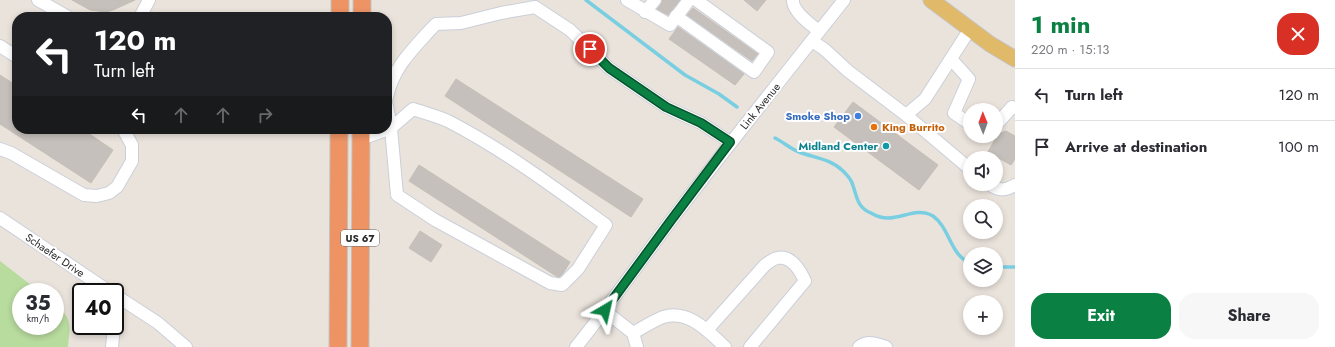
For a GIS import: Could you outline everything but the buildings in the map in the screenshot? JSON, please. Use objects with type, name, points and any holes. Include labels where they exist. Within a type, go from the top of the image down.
[{"type":"highway","points":[[340,0],[340,12]]},
{"type":"highway","points":[[362,0],[362,12]]},
{"type":"highway","name":"US 67","points":[[338,347],[339,134]]},
{"type":"highway","name":"US 67","points":[[360,347],[361,134]]},
{"type":"main road","points":[[931,0],[990,44],[1015,59]]},
{"type":"street","points":[[38,0],[59,12]]},
{"type":"street","points":[[143,12],[149,0]]},
{"type":"street","points":[[627,0],[645,12],[670,25],[689,0]]},
{"type":"street","points":[[645,12],[654,0]]},
{"type":"street","points":[[676,16],[754,72],[768,52],[696,0]]},
{"type":"street","points":[[794,0],[793,4],[795,9],[808,22],[824,49],[848,71],[906,115],[963,163]]},
{"type":"street","name":"Link Avenue","points":[[576,347],[730,142],[844,0]]},
{"type":"street","points":[[392,80],[400,64],[436,24],[466,22],[501,13],[535,7],[570,30],[609,68],[666,107],[701,123],[730,142]]},
{"type":"street","points":[[906,115],[926,99],[970,29]]},
{"type":"street","points":[[0,46],[12,54]]},
{"type":"street","points":[[951,59],[969,79],[954,113],[963,119]]},
{"type":"street","points":[[1003,117],[1012,107],[1015,108]]},
{"type":"street","points":[[392,127],[413,109],[446,120],[485,142],[544,181],[606,225],[578,269],[562,285],[550,282],[434,220],[397,195],[392,134]]},
{"type":"street","points":[[0,149],[11,153],[84,195],[97,196],[109,193],[117,187],[132,161],[132,145],[126,134]]},
{"type":"street","points":[[1003,190],[1008,189],[1015,185]]},
{"type":"street","name":"Schaefer Drive","points":[[0,218],[96,283]]},
{"type":"street","points":[[707,330],[765,264],[775,258],[783,258],[792,262],[800,270],[805,281],[750,347]]},
{"type":"street","name":"Schaefer Drive","points":[[124,301],[158,323],[186,347]]},
{"type":"street","points":[[605,310],[633,333],[637,347]]},
{"type":"street","points":[[633,333],[669,316],[692,319],[707,330],[725,347]]},
{"type":"street","points":[[112,347],[113,335]]},
{"type":"street","points":[[860,347],[872,342],[886,347]]},
{"type":"green space","points":[[0,261],[28,283],[12,283],[12,335],[64,335],[64,313],[68,318],[70,328],[68,347],[0,347]]},
{"type":"waterway","points":[[586,0],[685,75],[719,94],[737,107]]},
{"type":"waterway","points":[[775,138],[796,151],[828,161],[838,167],[851,180],[862,207],[873,214],[888,218],[916,213],[933,216],[939,221],[954,248],[963,259]]},
{"type":"waterway","points":[[1003,267],[1015,267]]},
{"type":"place","name":"Smoke Shop","points":[[858,116]]},
{"type":"place","name":"King Burrito","points":[[874,127]]},
{"type":"place","name":"Midland Center","points":[[886,146]]},
{"type":"route","points":[[590,49],[609,68],[666,107],[701,123],[730,142],[605,310]]}]
